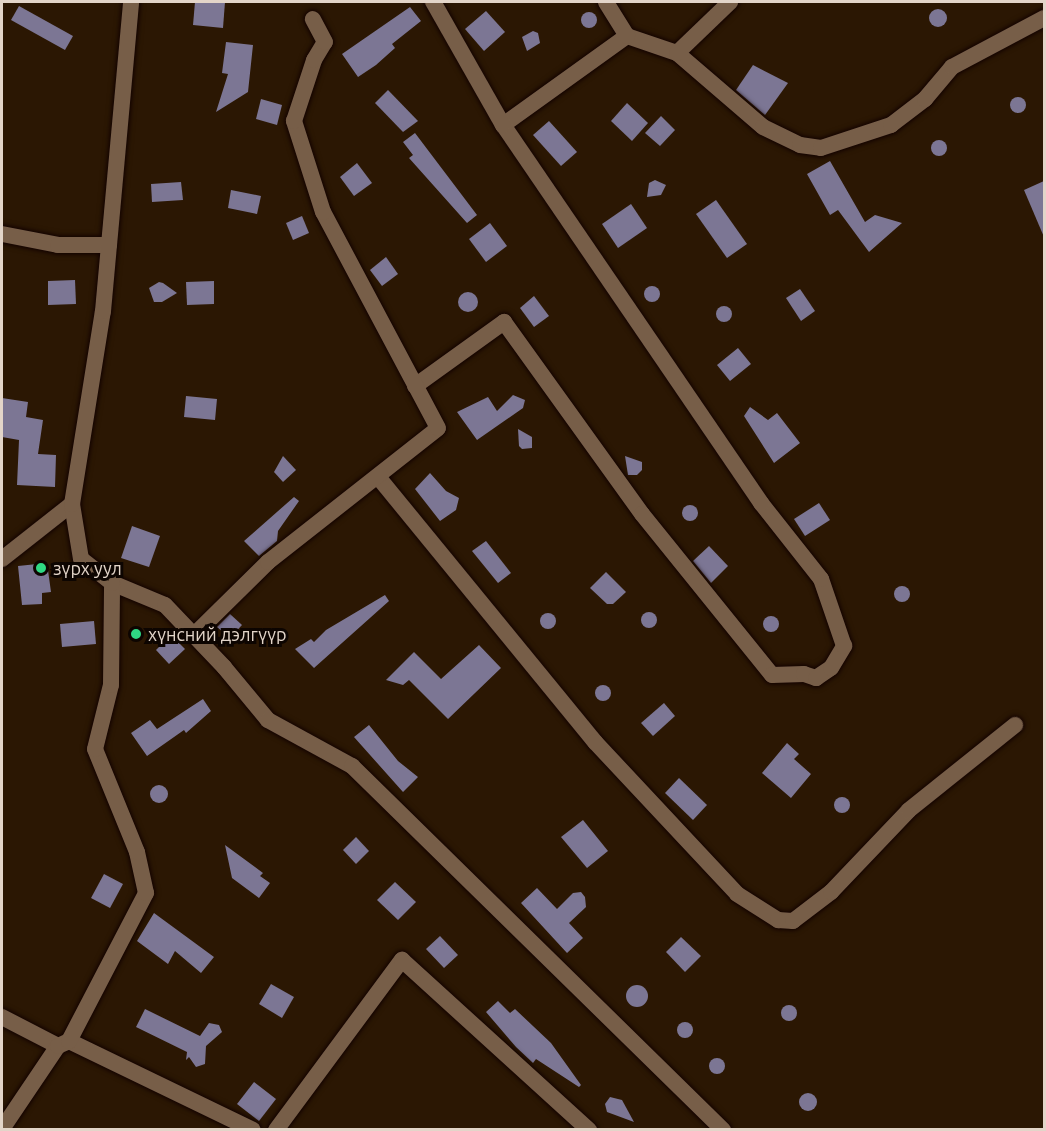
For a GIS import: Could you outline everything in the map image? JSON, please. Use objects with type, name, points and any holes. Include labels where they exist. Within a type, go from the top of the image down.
[{"type":"street","points":[[131,2],[103,311],[72,504],[81,559],[112,583],[165,605],[268,720],[352,766],[723,1130]]},
{"type":"street","points":[[415,386],[504,322],[642,514],[772,675],[804,674],[816,678],[831,668],[844,646],[821,579],[761,503],[503,125],[433,2]]},
{"type":"street","points":[[606,2],[627,36],[677,53],[763,127],[800,145],[821,148],[891,125],[925,99],[952,67],[1044,18]]},
{"type":"street","points":[[677,53],[730,2]]},
{"type":"street","points":[[194,635],[268,562],[379,478],[438,428],[323,212],[294,121],[314,60],[325,42],[313,20]]},
{"type":"street","points":[[503,125],[627,36]]},
{"type":"street","points":[[2,234],[58,245],[109,245]]},
{"type":"street","points":[[379,478],[595,742],[737,894],[778,920],[793,921],[831,892],[909,810],[1014,725]]},
{"type":"street","points":[[2,559],[72,504]]},
{"type":"street","points":[[2,1129],[63,1043],[146,893],[137,852],[95,748],[111,685],[112,583]]},
{"type":"street","points":[[276,1130],[402,960],[589,1130]]},
{"type":"street","points":[[2,1017],[254,1130]]},
{"type":"building","points":[[195,2],[225,2],[223,28],[193,25]]},
{"type":"building","points":[[19,6],[73,36],[65,50],[11,20]]},
{"type":"building","points":[[410,7],[421,21],[392,44],[395,48],[376,65],[358,77],[342,54]]},
{"type":"building","points":[[938,9],[944,12],[947,18],[944,24],[938,27],[932,24],[929,18],[932,12]]},
{"type":"building","points":[[486,11],[505,32],[484,51],[465,29]]},
{"type":"building","points":[[586,12],[592,12],[597,20],[595,26],[586,28],[581,23],[581,17]]},
{"type":"building","points":[[533,31],[538,33],[540,43],[527,51],[522,37]]},
{"type":"building","points":[[226,42],[253,45],[248,92],[216,112],[228,74],[222,73]]},
{"type":"building","points":[[753,65],[788,83],[765,115],[736,90]]},
{"type":"building","points":[[388,90],[418,121],[403,132],[375,103]]},
{"type":"building","points":[[1015,97],[1021,97],[1026,105],[1024,111],[1015,113],[1010,108],[1010,102]]},
{"type":"building","points":[[261,99],[282,105],[277,125],[256,119]]},
{"type":"building","points":[[627,103],[648,123],[632,141],[611,121]]},
{"type":"building","points":[[661,116],[675,130],[660,146],[645,133]]},
{"type":"building","points":[[549,121],[577,152],[561,166],[533,135]]},
{"type":"building","points":[[415,133],[477,215],[467,223],[409,158],[413,155],[403,142]]},
{"type":"building","points":[[936,140],[942,140],[947,148],[945,154],[936,156],[931,151],[931,145]]},
{"type":"building","points":[[830,161],[865,222],[875,215],[902,223],[869,252],[838,210],[830,215],[807,174]]},
{"type":"building","points":[[357,163],[372,183],[354,196],[340,177]]},
{"type":"building","points":[[655,180],[666,185],[661,195],[647,197],[649,183]]},
{"type":"building","points":[[1044,181],[1044,237],[1024,190]]},
{"type":"building","points":[[181,182],[183,200],[152,202],[151,184]]},
{"type":"building","points":[[231,190],[261,196],[257,214],[228,208]]},
{"type":"building","points":[[716,200],[747,244],[727,258],[696,214]]},
{"type":"building","points":[[631,204],[647,228],[618,248],[602,224]]},
{"type":"building","points":[[302,216],[309,233],[293,240],[286,223]]},
{"type":"building","points":[[490,223],[507,246],[486,262],[469,239]]},
{"type":"building","points":[[386,257],[398,274],[382,286],[370,270]]},
{"type":"building","points":[[75,280],[76,304],[48,305],[48,281]]},
{"type":"building","points":[[214,281],[214,304],[187,305],[186,282]]},
{"type":"building","points":[[159,282],[177,293],[162,302],[154,302],[149,288]]},
{"type":"building","points":[[649,286],[655,286],[660,294],[658,300],[649,302],[644,297],[644,291]]},
{"type":"building","points":[[800,289],[815,311],[801,321],[786,298]]},
{"type":"building","points":[[468,292],[475,295],[478,302],[475,309],[468,312],[461,309],[458,302],[461,295]]},
{"type":"building","points":[[534,296],[549,316],[534,327],[520,308]]},
{"type":"building","points":[[721,306],[727,306],[732,314],[730,320],[721,322],[716,317],[716,311]]},
{"type":"building","points":[[738,348],[751,364],[730,381],[717,365]]},
{"type":"building","points":[[513,395],[525,400],[523,408],[477,440],[457,412],[488,397],[497,411]]},
{"type":"building","points":[[186,396],[217,399],[215,420],[184,417]]},
{"type":"building","points":[[2,398],[28,402],[26,417],[43,420],[38,454],[56,455],[55,487],[17,485],[19,440],[2,437]]},
{"type":"building","points":[[750,407],[768,420],[777,413],[800,443],[774,463],[744,416]]},
{"type":"building","points":[[518,429],[532,437],[532,448],[522,449],[519,446]]},
{"type":"building","points":[[283,456],[296,470],[283,482],[274,472]]},
{"type":"building","points":[[625,456],[642,462],[642,470],[637,475],[628,475]]},
{"type":"building","points":[[430,473],[446,491],[459,498],[456,510],[440,521],[415,489]]},
{"type":"building","points":[[294,497],[299,501],[278,531],[277,541],[259,556],[244,541]]},
{"type":"building","points":[[819,503],[830,520],[805,536],[794,519]]},
{"type":"building","points":[[687,505],[693,505],[698,513],[696,519],[687,521],[682,516],[682,510]]},
{"type":"building","points":[[132,526],[160,536],[149,567],[121,558]]},
{"type":"building","points":[[486,541],[511,573],[498,583],[472,551]]},
{"type":"building","points":[[709,546],[728,566],[711,583],[693,561]]},
{"type":"building","points":[[47,563],[51,592],[42,593],[42,604],[22,605],[18,566]]},
{"type":"building","points":[[606,572],[626,592],[613,604],[607,604],[590,588]]},
{"type":"building","points":[[899,586],[905,586],[910,594],[908,600],[899,602],[894,597],[894,591]]},
{"type":"building","points":[[385,595],[389,601],[314,668],[295,649],[311,639],[314,642],[326,630]]},
{"type":"building","points":[[646,612],[652,612],[657,620],[655,626],[646,628],[641,623],[641,617]]},
{"type":"building","points":[[545,613],[551,613],[556,621],[554,627],[545,629],[540,624],[540,618]]},
{"type":"building","points":[[230,614],[242,625],[230,638],[217,627]]},
{"type":"building","points":[[768,616],[774,616],[779,624],[777,630],[768,632],[763,627],[763,621]]},
{"type":"building","points":[[94,621],[96,644],[62,647],[60,624]]},
{"type":"building","points":[[171,635],[185,649],[169,664],[156,650]]},
{"type":"building","points":[[479,645],[501,668],[448,719],[409,680],[403,685],[386,680],[414,652],[441,679]]},
{"type":"building","points":[[600,685],[606,685],[611,693],[609,699],[600,701],[595,696],[595,690]]},
{"type":"building","points":[[203,699],[211,711],[186,733],[184,730],[147,756],[131,733],[150,720],[157,729]]},
{"type":"building","points":[[664,703],[675,716],[653,736],[641,723]]},
{"type":"building","points":[[369,725],[398,761],[418,777],[403,792],[354,737]]},
{"type":"building","points":[[787,743],[799,754],[794,759],[811,774],[791,798],[762,773]]},
{"type":"building","points":[[679,778],[707,805],[693,820],[665,793]]},
{"type":"building","points":[[159,785],[165,788],[168,794],[165,800],[159,803],[153,800],[150,794],[153,788]]},
{"type":"building","points":[[839,797],[845,797],[850,805],[848,811],[839,813],[834,808],[834,802]]},
{"type":"building","points":[[583,820],[608,851],[587,868],[561,837]]},
{"type":"building","points":[[356,837],[369,851],[356,864],[343,850]]},
{"type":"building","points":[[225,845],[263,873],[260,876],[270,883],[259,898],[232,878]]},
{"type":"building","points":[[104,874],[123,884],[110,908],[91,898]]},
{"type":"building","points":[[395,882],[416,902],[398,920],[377,900]]},
{"type":"building","points":[[537,888],[557,909],[573,893],[581,892],[585,897],[586,907],[569,923],[583,938],[567,953],[521,903]]},
{"type":"building","points":[[154,913],[214,957],[201,973],[175,951],[168,964],[137,941]]},
{"type":"building","points":[[440,936],[458,955],[444,968],[426,949]]},
{"type":"building","points":[[681,937],[701,956],[685,972],[666,952]]},
{"type":"building","points":[[271,984],[294,997],[282,1018],[259,1004]]},
{"type":"building","points":[[637,985],[645,988],[648,996],[645,1004],[637,1007],[629,1004],[626,996],[629,988]]},
{"type":"building","points":[[498,1001],[510,1013],[515,1009],[551,1043],[581,1085],[579,1087],[536,1059],[533,1063],[516,1047],[486,1012]]},
{"type":"building","points":[[786,1005],[792,1005],[797,1013],[795,1019],[786,1021],[781,1016],[781,1010]]},
{"type":"building","points":[[145,1009],[200,1036],[209,1023],[219,1025],[222,1032],[206,1046],[205,1064],[196,1067],[189,1057],[186,1060],[187,1052],[136,1027]]},
{"type":"building","points":[[682,1022],[688,1022],[693,1030],[691,1036],[682,1038],[677,1033],[677,1027]]},
{"type":"building","points":[[714,1058],[720,1058],[725,1066],[723,1072],[714,1074],[709,1069],[709,1063]]},
{"type":"building","points":[[254,1082],[276,1099],[259,1121],[237,1104]]},
{"type":"building","points":[[808,1093],[814,1096],[817,1102],[814,1108],[808,1111],[802,1108],[799,1102],[802,1096]]},
{"type":"building","points":[[610,1097],[622,1100],[634,1122],[607,1112],[605,1104]]},
{"type":"place","name":"зүрх уул","points":[[41,568]]},
{"type":"place","name":"хүнсний дэлгүүр","points":[[136,634]]}]
